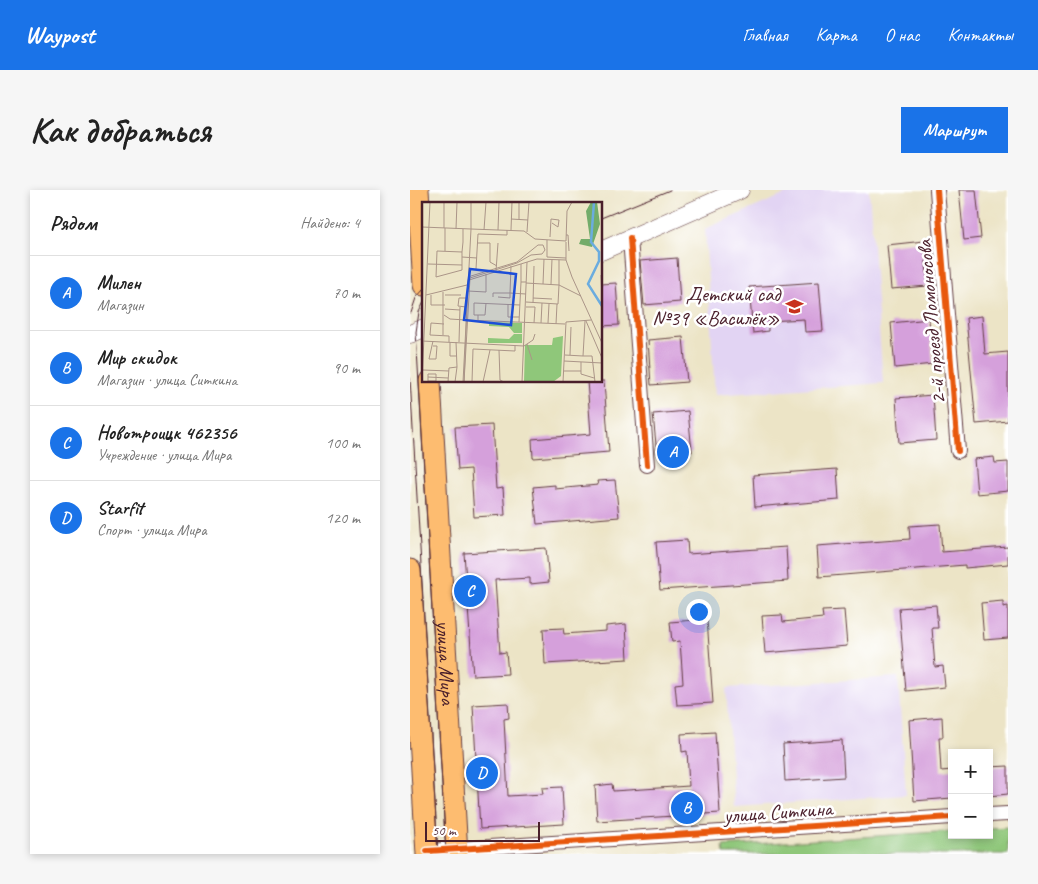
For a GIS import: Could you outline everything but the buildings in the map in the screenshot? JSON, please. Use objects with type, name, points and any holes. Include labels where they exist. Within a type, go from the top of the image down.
[{"type":"main road","points":[[418,190],[422,253]]},
{"type":"main road","name":"улица Мира","points":[[430,382],[457,852]]},
{"type":"main road","name":"улица Мира","points":[[410,570],[427,853]]},
{"type":"street","points":[[602,251],[740,190]]},
{"type":"street","name":"2-й проезд Ломоносова","points":[[937,190],[958,451]]},
{"type":"street","points":[[630,238],[647,465]]},
{"type":"street","points":[[410,334],[422,329]]},
{"type":"street","points":[[993,815],[1008,814]]},
{"type":"street","name":"улица Ситкина","points":[[427,853],[948,817]]},
{"type":"shaded area","name":"Детский сад №39 «Василёк»","points":[[795,190],[869,190],[883,383],[715,395],[705,229]]},
{"type":"shaded area","points":[[898,677],[906,795],[734,807],[726,688]]},
{"type":"green space","points":[[1008,827],[1008,854],[724,854],[723,846],[948,831],[948,839],[993,839],[993,828]]},
{"type":"tram line","points":[[602,218],[670,190]]},
{"type":"tram line","points":[[411,313],[416,298],[422,291]]},
{"type":"tram line","points":[[422,306],[419,312],[416,332],[446,854]]},
{"type":"tram line","points":[[410,378],[438,854]]},
{"type":"cycle path","points":[[937,190],[958,451]]},
{"type":"cycle path","points":[[630,238],[647,465]]},
{"type":"cycle path","points":[[427,851],[948,817]]},
{"type":"place","name":"Детский сад №39 «Василёк»","points":[[794,306]]},
{"type":"place","name":"Милен","points":[[673,452]]},
{"type":"place","name":"Новотроицк 462356","points":[[470,591]]},
{"type":"place","name":"Starfit","points":[[482,773]]},
{"type":"place","name":"Мир скидок","points":[[687,808]]}]
